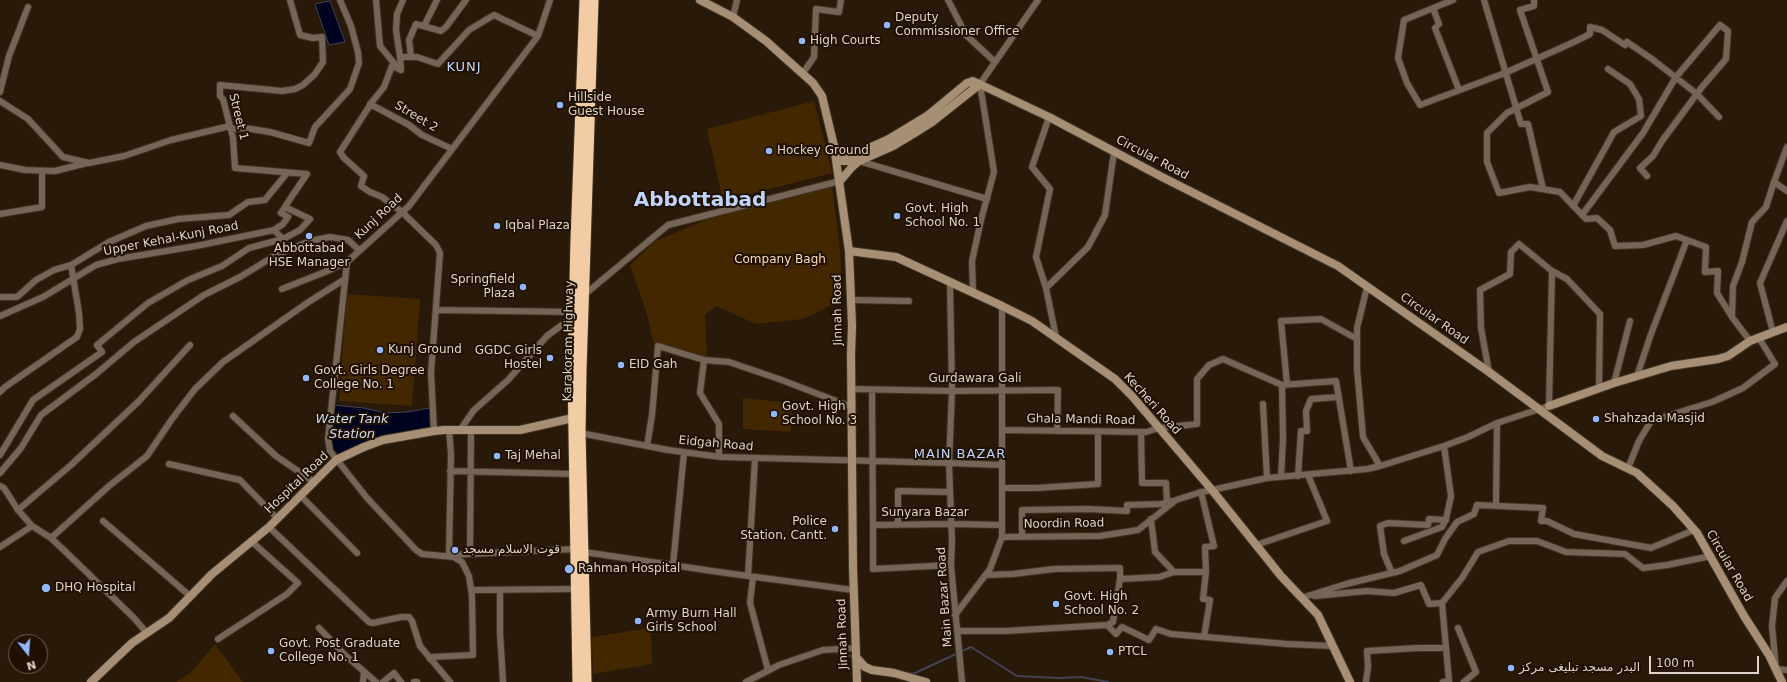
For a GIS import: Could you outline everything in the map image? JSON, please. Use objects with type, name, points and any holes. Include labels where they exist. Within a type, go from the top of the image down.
[{"type":"highway","name":"Karakoram Highway","points":[[586,0],[574,314],[573,418],[574,474],[580,550],[586,682]]},
{"type":"highway","name":"Karakoram Highway","points":[[578,682],[576,589],[580,550],[582,296],[593,0]]},
{"type":"main road","name":"Jinnah Road","points":[[700,0],[733,17],[766,41],[803,73],[822,96],[834,146],[849,251],[851,300],[853,590],[857,681]]},
{"type":"main road","name":"Circular Road","points":[[980,84],[1049,117],[1114,152],[1338,266],[1489,372],[1602,456],[1637,473],[1673,506],[1694,530],[1711,556],[1744,616],[1769,655],[1782,682]]},
{"type":"main road","points":[[836,158],[843,161],[893,146],[932,122],[980,84]]},
{"type":"main road","points":[[834,146],[840,154],[857,158]]},
{"type":"main road","points":[[840,181],[852,167],[857,158]]},
{"type":"main road","name":"Kecheri Road","points":[[849,251],[896,257],[973,292],[1032,321],[1115,379],[1132,396],[1301,598],[1318,615],[1350,682]]},
{"type":"main road","points":[[1548,406],[1614,383],[1671,366],[1718,359],[1728,356],[1750,341],[1787,327]]},
{"type":"main road","name":"Hospital Road","points":[[91,682],[132,642],[168,618],[212,574],[269,526],[336,460],[383,440],[434,431],[520,430],[562,419],[573,418]]},
{"type":"main road","points":[[856,657],[865,667],[872,670],[894,673],[926,682]]},
{"type":"main road","points":[[857,681],[866,672],[872,670]]},
{"type":"street","name":"Street 1","points":[[285,207],[307,174],[235,168],[234,138],[223,99],[220,96],[220,85],[282,91],[295,89],[303,85],[315,74],[323,62],[322,37],[313,38],[300,35],[290,0]]},
{"type":"street","points":[[0,165],[25,170],[54,171],[124,156],[171,140],[231,128],[245,128],[270,132],[309,143],[315,127],[350,89],[358,63],[358,52],[351,26],[340,0]]},
{"type":"street","points":[[376,0],[380,46],[400,70]]},
{"type":"street","points":[[400,70],[400,57],[396,30],[397,14],[402,0]]},
{"type":"street","points":[[424,26],[437,0]]},
{"type":"street","points":[[411,57],[409,40],[416,24],[441,31],[466,0]]},
{"type":"street","name":"Kunj Road","points":[[282,289],[347,262],[409,206],[538,36],[550,0]]},
{"type":"street","points":[[733,17],[737,0]]},
{"type":"street","points":[[803,73],[814,57],[816,9],[839,12],[841,0]]},
{"type":"street","points":[[948,0],[966,35],[995,62]]},
{"type":"street","points":[[973,292],[972,262],[994,172],[980,84],[1038,0]]},
{"type":"street","points":[[1453,0],[1404,20],[1398,58],[1408,83],[1420,105],[1505,73],[1590,34],[1590,27],[1602,30],[1625,45],[1627,42],[1697,94],[1719,117]]},
{"type":"street","points":[[1484,0],[1516,108],[1522,124],[1528,124],[1543,189]]},
{"type":"street","points":[[1534,0],[1534,6],[1520,10],[1548,92],[1507,113],[1488,133],[1487,162],[1499,193],[1530,187],[1560,192],[1586,219],[1597,218],[1610,230],[1615,246],[1643,245],[1676,236],[1706,247],[1705,272],[1718,271],[1717,293],[1732,317],[1750,341]]},
{"type":"street","points":[[0,92],[9,56],[28,7]]},
{"type":"street","points":[[1433,8],[1439,24],[1434,28],[1459,90]]},
{"type":"street","points":[[400,57],[417,57],[438,64],[469,30],[494,15],[538,36]]},
{"type":"street","points":[[1582,215],[1643,133],[1676,77],[1720,25],[1728,31],[1726,59],[1697,94],[1662,141],[1653,156],[1640,168],[1647,176]]},
{"type":"street","points":[[400,70],[392,66],[384,87],[370,104],[340,152],[344,158],[364,176],[361,186],[382,197],[402,212],[436,245],[440,253],[431,373],[434,431]]},
{"type":"street","points":[[1573,206],[1614,132],[1641,116],[1639,99],[1630,84],[1608,69]]},
{"type":"street","points":[[0,101],[28,119],[63,157],[89,163]]},
{"type":"street","name":"Street 2","points":[[370,104],[409,125],[422,135],[452,149]]},
{"type":"street","points":[[1049,117],[1032,167],[1050,190],[1036,257],[1046,288],[1056,337]]},
{"type":"street","points":[[1732,317],[1733,286],[1742,262],[1752,222],[1766,207],[1787,147]]},
{"type":"street","points":[[1046,288],[1088,247],[1105,215],[1114,152]]},
{"type":"street","points":[[857,158],[987,199]]},
{"type":"street","points":[[0,214],[42,207],[42,171]]},
{"type":"street","points":[[0,297],[17,297],[42,277],[54,270],[72,265],[109,242],[146,226],[178,219],[229,215],[248,202],[265,200],[287,173]]},
{"type":"street","points":[[582,296],[668,225],[840,181]]},
{"type":"street","points":[[1774,182],[1787,191]]},
{"type":"street","points":[[0,455],[33,400],[102,352],[97,345],[148,303],[188,280],[222,266],[249,248],[283,239],[300,230],[310,219],[285,207],[281,213],[288,218],[283,224],[274,230],[283,239]]},
{"type":"street","points":[[1774,332],[1760,283],[1787,221]]},
{"type":"street","name":"Upper Kehal-Kunj Road","points":[[0,316],[43,297],[96,265],[118,259],[196,246],[274,230]]},
{"type":"street","points":[[0,473],[21,448],[41,415],[96,374],[134,342],[204,296],[240,277],[276,255],[310,241],[330,237],[348,240],[359,250]]},
{"type":"street","points":[[1637,376],[1659,310],[1687,240]]},
{"type":"street","points":[[1489,372],[1481,328],[1480,290],[1510,274],[1511,252],[1519,244],[1552,270],[1567,279],[1600,314],[1599,389]]},
{"type":"street","points":[[347,262],[328,439],[330,451],[367,498],[416,550],[422,554],[449,555],[580,550],[673,565],[853,590]]},
{"type":"street","points":[[0,392],[77,337],[80,329],[72,265]]},
{"type":"street","points":[[1548,406],[1552,270]]},
{"type":"street","points":[[51,538],[110,486],[148,456],[172,418],[195,389],[223,362],[307,303],[345,279]]},
{"type":"street","name":"Main Bazar Road","points":[[950,282],[952,391],[949,463],[951,566],[962,682]]},
{"type":"street","points":[[1367,286],[1357,328],[1357,369],[1363,437],[1380,466]]},
{"type":"street","points":[[851,300],[909,301]]},
{"type":"street","points":[[956,615],[990,569],[1002,537],[1002,306]]},
{"type":"street","points":[[436,310],[574,314]]},
{"type":"street","points":[[460,430],[474,410],[508,380],[547,336],[574,314]]},
{"type":"street","points":[[1281,477],[1285,385],[1281,321],[1321,319],[1357,339]]},
{"type":"street","points":[[1614,383],[1630,321]]},
{"type":"street","points":[[1628,468],[1639,441],[1652,421],[1712,402],[1744,388],[1775,364],[1759,338]]},
{"type":"street","points":[[18,510],[71,465],[139,401],[190,345]]},
{"type":"street","points":[[647,446],[652,415],[658,346],[704,360],[729,362],[779,379],[852,407]]},
{"type":"street","points":[[704,360],[700,393],[719,424],[719,457]]},
{"type":"street","name":"Ghala Mandi Road","points":[[1002,430],[1141,432],[1158,428],[1197,424],[1197,379],[1209,365],[1223,360],[1285,385]]},
{"type":"street","points":[[1285,385],[1336,381],[1351,471]]},
{"type":"street","name":"Gurdawara Gali","points":[[852,389],[952,391],[1058,390],[1057,431]]},
{"type":"street","points":[[872,390],[873,525]]},
{"type":"street","points":[[1298,476],[1301,431],[1307,431],[1306,411],[1312,399],[1339,397]]},
{"type":"street","points":[[1263,404],[1267,478]]},
{"type":"street","name":"Noordin Road","points":[[1002,537],[1100,536],[1138,530],[1176,500],[1201,492],[1267,478],[1351,471],[1380,466],[1444,446],[1497,423],[1548,406]]},
{"type":"street","points":[[233,416],[276,456],[314,482]]},
{"type":"street","points":[[1496,505],[1497,423]]},
{"type":"street","points":[[449,555],[450,430]]},
{"type":"street","points":[[470,430],[470,554]]},
{"type":"street","points":[[1002,488],[1037,488],[1098,484],[1098,431]]},
{"type":"street","points":[[1141,432],[1142,483],[1166,482],[1168,502]]},
{"type":"street","name":"Eidgah Road","points":[[580,433],[647,446],[719,457],[852,461]]},
{"type":"street","points":[[1404,541],[1442,527],[1446,520],[1451,496],[1444,446]]},
{"type":"street","points":[[673,565],[684,452]]},
{"type":"street","points":[[755,458],[750,603],[768,670]]},
{"type":"street","points":[[852,461],[1001,465]]},
{"type":"street","points":[[169,464],[240,480],[277,518]]},
{"type":"street","points":[[450,471],[574,474]]},
{"type":"street","points":[[1256,545],[1327,521],[1308,475]]},
{"type":"street","points":[[1,488],[32,526],[51,538],[134,618],[146,632]]},
{"type":"street","points":[[898,525],[898,492],[950,492]]},
{"type":"street","points":[[1201,492],[1214,546],[1205,547],[1206,572],[1204,599],[1210,600],[1204,637]]},
{"type":"street","points":[[300,495],[357,553]]},
{"type":"street","points":[[1022,536],[1022,510],[1088,508],[1127,511],[1127,505],[1161,504],[1176,500]]},
{"type":"street","points":[[1301,598],[1346,584],[1392,573],[1437,555],[1445,539],[1457,522],[1474,514],[1477,505],[1543,508],[1541,521],[1547,521],[1574,534],[1651,548],[1694,530]]},
{"type":"street","points":[[1151,519],[1155,552],[1174,572]]},
{"type":"street","points":[[1392,573],[1384,554],[1380,526],[1388,524],[1428,525],[1429,519],[1446,520]]},
{"type":"street","points":[[103,521],[190,596]]},
{"type":"street","name":"Sunyara Bazar","points":[[951,566],[873,569],[873,525],[1002,525]]},
{"type":"street","points":[[0,547],[32,526]]},
{"type":"street","points":[[269,526],[369,622],[373,623],[401,617],[409,617],[412,621],[420,646],[450,682]]},
{"type":"street","points":[[218,639],[287,594],[298,583],[252,541]]},
{"type":"street","points":[[1443,682],[1449,681],[1442,603],[1462,578],[1478,552],[1509,541],[1537,541],[1566,552],[1625,554],[1643,568],[1667,565],[1711,556]]},
{"type":"street","points":[[430,659],[432,657],[473,655],[472,593],[470,576],[462,562],[449,555]]},
{"type":"street","points":[[957,631],[1005,631],[1107,625],[1113,622],[1120,578],[1120,568],[1054,569],[1013,574],[986,575]]},
{"type":"street","points":[[1120,578],[1159,577],[1174,572],[1206,572]]},
{"type":"street","points":[[1787,581],[1775,598],[1772,626],[1776,669],[1787,670]]},
{"type":"street","points":[[1301,598],[1366,591],[1394,593],[1420,585],[1429,604],[1442,603]]},
{"type":"street","points":[[472,593],[500,590],[576,589]]},
{"type":"street","points":[[500,590],[500,633],[503,682]]},
{"type":"street","points":[[1107,625],[1116,634],[1122,627],[1149,640],[1156,629],[1172,634],[1287,644],[1333,646]]},
{"type":"street","points":[[319,628],[345,655],[376,682]]},
{"type":"street","points":[[1458,628],[1476,672],[1464,682]]},
{"type":"street","points":[[746,682],[779,665],[823,650],[856,648]]},
{"type":"street","points":[[1366,682],[1368,667],[1367,651],[1405,648],[1446,648]]},
{"type":"street","points":[[363,682],[364,672]]},
{"type":"street","points":[[383,682],[394,673],[401,682]]},
{"type":"green space","name":"Hockey Ground","points":[[814,101],[832,173],[723,201],[707,129]]},
{"type":"green space","name":"Company Bagh","points":[[832,185],[840,250],[842,300],[803,319],[756,324],[716,306],[705,315],[707,358],[654,345],[646,311],[630,265],[654,242],[719,214]]},
{"type":"green space","name":"Kunj Ground","points":[[347,294],[420,299],[412,406],[339,401]]},
{"type":"green space","points":[[743,398],[792,403],[791,432],[743,429]]},
{"type":"green space","points":[[651,628],[652,664],[593,674],[592,637]]},
{"type":"green space","points":[[215,644],[243,682],[176,682],[191,672]]},
{"type":"water","points":[[330,1],[345,42],[329,45],[315,4]]},
{"type":"water","name":"Water Tank Station","points":[[333,405],[364,408],[385,413],[407,412],[430,408],[432,428],[337,458],[332,450],[330,439]]},
{"type":"waterway","points":[[910,673],[913,674],[971,647],[1017,676],[1060,678],[1081,677],[1108,682]]},
{"type":"waterway","points":[[835,652],[854,657]]},
{"type":"place","name":"Deputy Commissioner Office","points":[[887,25]]},
{"type":"place","name":"High Courts","points":[[802,41]]},
{"type":"place","name":"Hillside Guest House","points":[[560,105]]},
{"type":"place","name":"Hockey Ground","points":[[769,151]]},
{"type":"place","name":"Govt. High School No. 1","points":[[897,216]]},
{"type":"place","name":"Iqbal Plaza","points":[[497,226]]},
{"type":"place","name":"Abbottabad HSE Manager","points":[[309,236]]},
{"type":"place","name":"Springfield Plaza","points":[[523,287]]},
{"type":"place","name":"Kunj Ground","points":[[380,350]]},
{"type":"place","name":"GGDC Girls Hostel","points":[[550,358]]},
{"type":"place","name":"EID Gah","points":[[621,365]]},
{"type":"place","name":"Govt. Girls Degree College No. 1","points":[[306,378]]},
{"type":"place","name":"Govt. High School No. 3","points":[[774,414]]},
{"type":"place","name":"Shahzada Masjid","points":[[1596,419]]},
{"type":"place","name":"Taj Mehal","points":[[497,456]]},
{"type":"place","name":"Police Station, Cantt.","points":[[835,529]]},
{"type":"place","name":"قوت الاسلام مسجد","points":[[455,550]]},
{"type":"place","name":"Rahman Hospital","points":[[569,569]]},
{"type":"place","name":"DHQ Hospital","points":[[46,588]]},
{"type":"place","name":"Govt. High School No. 2","points":[[1056,604]]},
{"type":"place","name":"Army Burn Hall Girls School","points":[[638,621]]},
{"type":"place","name":"Govt. Post Graduate College No. 1","points":[[271,651]]},
{"type":"place","name":"PTCL","points":[[1110,652]]},
{"type":"place","name":"البدر مسجد تبلیغی مرکز","points":[[1511,668]]},
{"type":"district","name":"KUNJ","points":[[464,68]]},
{"type":"district","name":"Abbottabad","points":[[700,201]]},
{"type":"district","name":"MAIN BAZAR","points":[[960,455]]}]
